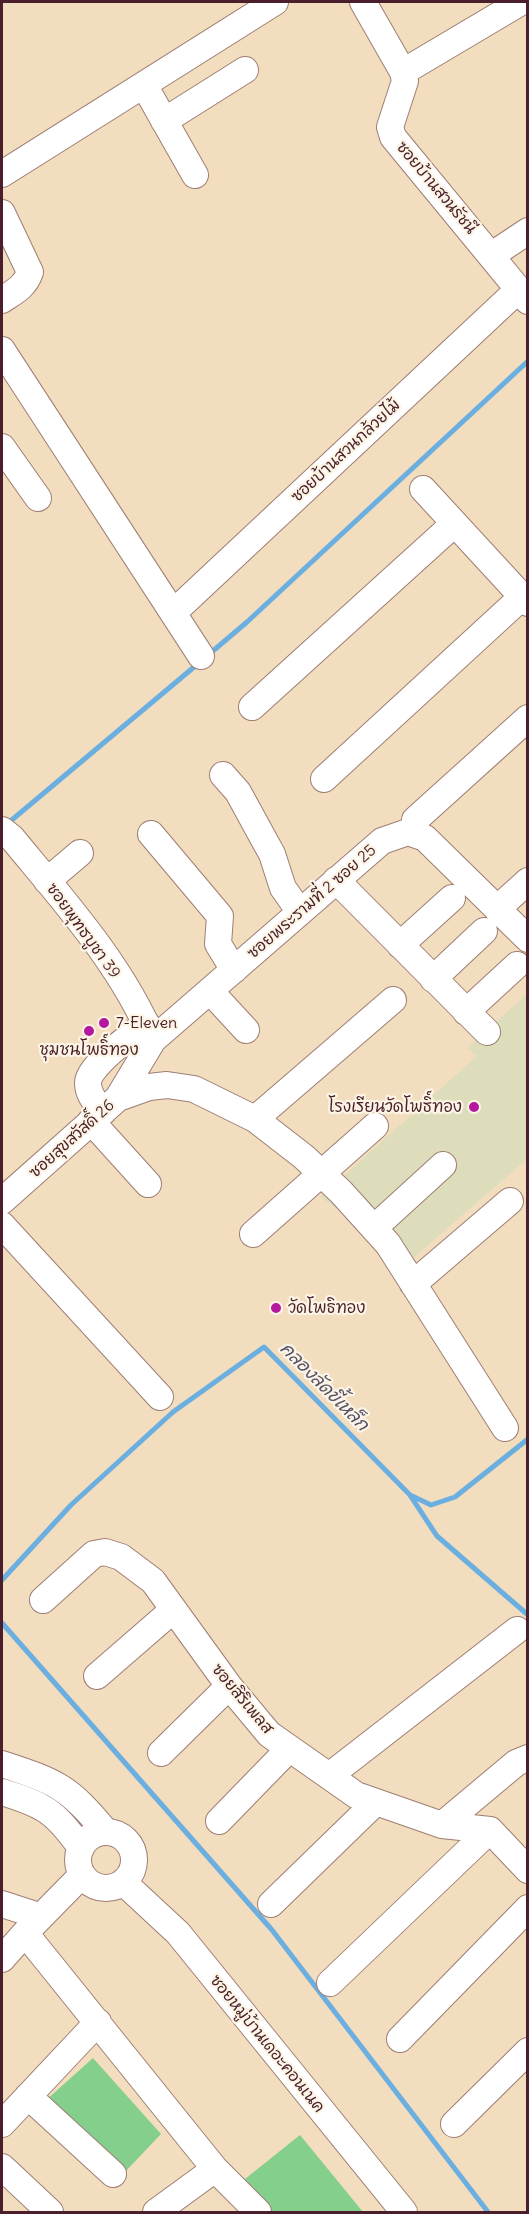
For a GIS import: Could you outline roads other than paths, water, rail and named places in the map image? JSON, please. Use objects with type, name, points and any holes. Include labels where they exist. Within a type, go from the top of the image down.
[{"type":"street","points":[[2,174],[275,2]]},
{"type":"street","points":[[363,2],[403,72],[521,2]]},
{"type":"street","points":[[164,121],[245,70]]},
{"type":"street","name":"ซอยบ้านสวนรัชนี","points":[[403,72],[404,92],[390,127],[393,137],[525,298]]},
{"type":"street","points":[[144,85],[195,175]]},
{"type":"street","points":[[2,213],[30,272],[27,281],[20,289],[2,300]]},
{"type":"street","points":[[492,255],[528,231]]},
{"type":"street","name":"ซอยบ้านสวนกล้วยไม้","points":[[174,612],[525,298]]},
{"type":"street","points":[[2,350],[201,656]]},
{"type":"street","points":[[2,447],[38,498]]},
{"type":"street","points":[[324,778],[525,600],[423,489]]},
{"type":"street","points":[[252,707],[454,524]]},
{"type":"street","points":[[415,820],[528,718]]},
{"type":"street","points":[[223,775],[238,792],[262,836],[283,888],[300,912]]},
{"type":"street","name":"ซอยพุทธบูชา 39","points":[[2,830],[12,838],[86,929],[149,1031]]},
{"type":"street","name":"ซอยพระรามที่ 2 ซอย 25","points":[[148,1184],[104,1110],[90,1094],[87,1082],[92,1070],[210,991],[382,841],[415,832],[425,838],[497,909],[523,927]]},
{"type":"street","points":[[151,834],[217,911],[221,925],[218,944],[234,970]]},
{"type":"street","points":[[47,881],[80,853]]},
{"type":"street","points":[[336,880],[487,1032]]},
{"type":"street","points":[[497,909],[528,881]]},
{"type":"street","points":[[400,945],[452,898]]},
{"type":"street","points":[[433,979],[484,931]]},
{"type":"street","points":[[466,1012],[517,965]]},
{"type":"street","points":[[210,991],[246,1030]]},
{"type":"street","points":[[255,1119],[393,1000]]},
{"type":"street","name":"ซอยสุขสวัสดิ์ 26","points":[[2,1201],[104,1110],[149,1031]]},
{"type":"street","points":[[104,1110],[149,1087],[167,1085],[194,1089],[255,1119],[275,1132],[323,1174],[388,1244],[505,1428]]},
{"type":"street","points":[[253,1234],[375,1126]]},
{"type":"street","points":[[374,1228],[443,1165]]},
{"type":"street","points":[[413,1284],[510,1201]]},
{"type":"street","points":[[2,1225],[160,1396]]},
{"type":"street","name":"ซอยสิริเพลส","points":[[43,1599],[94,1554],[105,1552],[121,1557],[153,1581],[229,1686],[268,1734],[356,1795],[442,1824],[490,1830]]},
{"type":"street","points":[[97,1676],[173,1610]]},
{"type":"street","points":[[329,1776],[517,1630]]},
{"type":"street","points":[[160,1753],[229,1686]]},
{"type":"street","points":[[219,1821],[290,1749]]},
{"type":"street","points":[[442,1824],[516,1762],[528,1758]]},
{"type":"street","points":[[2,1764],[58,1784],[72,1794],[106,1832],[127,1841],[133,1851],[134,1862],[131,1874],[115,1887],[96,1887],[82,1875],[78,1863],[81,1848],[95,1834],[106,1832]]},
{"type":"street","points":[[2,1792],[32,1801],[53,1813],[81,1848]]},
{"type":"street","points":[[271,1904],[376,1802]]},
{"type":"street","points":[[330,1983],[490,1830],[528,1870]]},
{"type":"street","points":[[2,1959],[32,1924],[82,1875]]},
{"type":"street","name":"ซอยหมู่บ้านเดอะคอนเนค","points":[[123,1882],[178,1933],[404,2212]]},
{"type":"street","points":[[2,1904],[32,1924],[98,2022],[215,2169],[258,2212]]},
{"type":"street","points":[[400,2039],[528,1908]]},
{"type":"street","points":[[2,2124],[98,2022]]},
{"type":"street","points":[[454,2124],[528,2051]]},
{"type":"street","points":[[28,2096],[113,2174]]},
{"type":"street","points":[[2,2167],[50,2212]]},
{"type":"street","points":[[156,2212],[215,2169]]},
{"type":"waterway","points":[[207,656],[247,622],[528,361]]},
{"type":"waterway","points":[[7,824],[200,662]]},
{"type":"waterway","name":"คลองลัดขี้เหล็ก","points":[[2,1580],[71,1505],[173,1412],[264,1347],[410,1495],[431,1505],[455,1497],[528,1439]]},
{"type":"waterway","points":[[410,1495],[437,1536],[528,1615]]},
{"type":"waterway","points":[[2,1623],[272,1930],[488,2212]]},
{"type":"place","name":"7-Eleven","points":[[104,1023]]},
{"type":"place","name":"ชุมชนโพธิ์ทอง","points":[[89,1031]]},
{"type":"place","name":"โรงเรียนวัดโพธิ์ทอง","points":[[474,1107]]},
{"type":"place","name":"วัดโพธิทอง","points":[[276,1308]]}]
